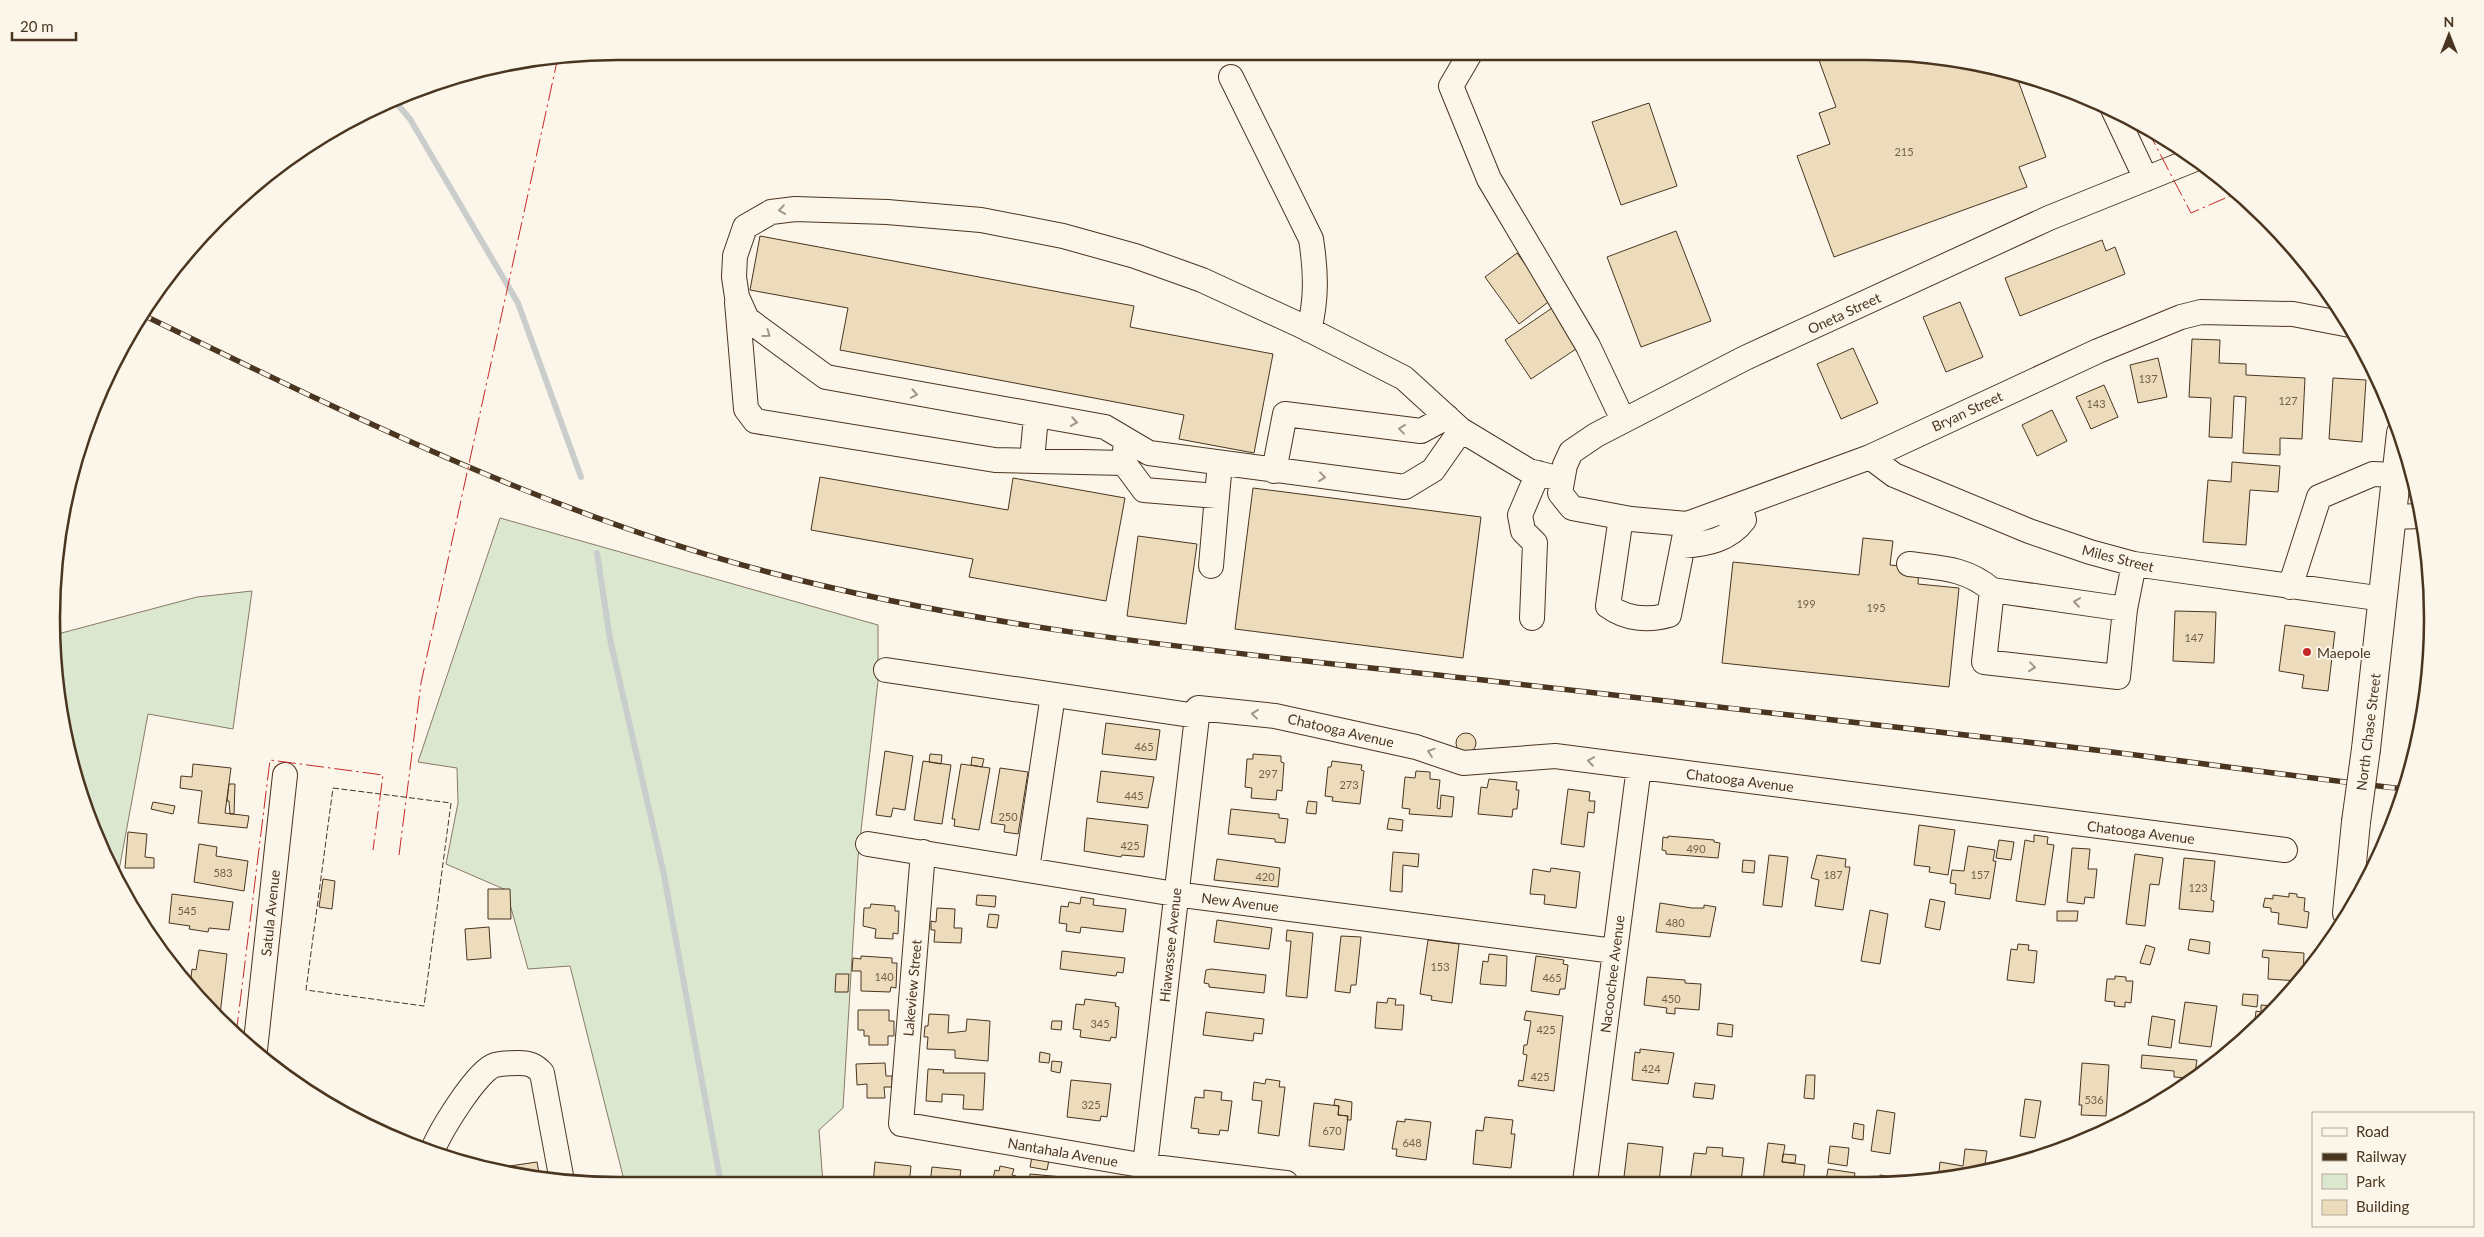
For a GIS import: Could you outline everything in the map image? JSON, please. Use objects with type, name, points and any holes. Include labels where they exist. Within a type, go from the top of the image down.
[{"type":"main road","name":"North Chase Street","points":[[2348,899],[2356,822],[2384,599],[2399,455]]},
{"type":"street","points":[[1466,60],[1451,86],[1486,170],[1588,346],[1624,420]]},
{"type":"street","points":[[1231,76],[1312,239],[1316,268],[1316,300],[1309,330]]},
{"type":"street","points":[[2119,121],[2146,179]]},
{"type":"street","name":"Oneta Street","points":[[1561,479],[1571,452],[1596,434],[1745,358],[2050,218],[2187,162]]},
{"type":"street","points":[[1124,463],[994,460],[755,421],[746,409],[734,277],[735,256],[745,227],[771,212],[794,208],[981,220],[1072,239],[1135,256],[1187,274],[1309,330],[1404,378],[1454,424],[1529,471],[1561,479]]},
{"type":"street","points":[[737,297],[748,319],[826,377],[1105,427],[1149,453],[1405,487],[1433,470],[1454,424]]},
{"type":"street","name":"Bryan Street","points":[[1561,479],[1560,493],[1572,508],[1621,517],[1685,535],[1740,505],[1870,457],[2098,351],[2181,317],[2201,312],[2293,314],[2339,323]]},
{"type":"street","points":[[1274,471],[1286,414],[1421,431],[1454,424]]},
{"type":"street","points":[[1032,461],[1036,416]]},
{"type":"street","points":[[1126,440],[1124,463],[1144,490],[1217,496]]},
{"type":"street","name":"Miles Street","points":[[1870,457],[1894,475],[2029,531],[2090,552],[2134,564],[2384,599]]},
{"type":"street","points":[[1212,566],[1220,463]]},
{"type":"street","points":[[1532,618],[1535,543],[1523,531],[1520,515],[1538,473]]},
{"type":"street","points":[[2290,587],[2319,497],[2373,474],[2397,474]]},
{"type":"street","points":[[2392,517],[2414,516]]},
{"type":"street","points":[[1621,517],[1608,606],[1618,614],[1652,620],[1669,615],[1685,535]]},
{"type":"street","points":[[1909,564],[1963,571],[1979,579],[1992,590],[2126,609]]},
{"type":"street","points":[[1992,590],[1984,662],[2118,677],[2126,609],[2134,564]]},
{"type":"street","name":"Chatooga Avenue","points":[[886,670],[1197,712],[1275,716],[1416,747],[1463,763],[1555,756],[2285,850]]},
{"type":"street","points":[[1027,869],[1053,694]]},
{"type":"street","name":"Hiawassee Avenue","points":[[1145,1174],[1175,894],[1197,712]]},
{"type":"street","name":"Nacoochee Avenue","points":[[1586,1177],[1639,767]]},
{"type":"street","name":"Satula Avenue","points":[[255,1042],[285,775]]},
{"type":"street","name":"New Avenue","points":[[868,844],[1175,894],[1614,951]]},
{"type":"street","name":"Lakeview Street","points":[[901,1124],[923,852]]},
{"type":"street","points":[[435,1146],[458,1104],[486,1071],[494,1065],[528,1063],[537,1066],[542,1073],[561,1174]]},
{"type":"street","name":"Nantahala Avenue","points":[[901,1124],[1145,1174],[1192,1177]]},
{"type":"green space","points":[[500,518],[878,625],[878,681],[858,857],[843,1108],[819,1130],[822,1177],[623,1177],[570,966],[528,969],[506,890],[446,864],[458,803],[457,768],[418,762]]},
{"type":"green space","points":[[252,591],[233,729],[148,714],[119,868],[90,798],[79,763],[65,691],[60,633],[197,597]]},
{"type":"building","points":[[1819,60],[1902,61],[1974,71],[2010,79],[2019,82],[2046,157],[2019,167],[2027,187],[1834,257],[1797,156],[1830,144],[1819,113],[1836,107]]},
{"type":"building","points":[[1649,103],[1677,186],[1621,205],[1592,122]]},
{"type":"building","points":[[1676,231],[1711,321],[1641,347],[1607,257]]},
{"type":"building","points":[[760,236],[1134,306],[1130,327],[1273,354],[1254,453],[1179,439],[1184,415],[840,350],[848,308],[750,290]]},
{"type":"building","points":[[2102,240],[2106,251],[2115,247],[2125,274],[2020,316],[2005,278]]},
{"type":"building","points":[[1517,253],[1551,300],[1519,324],[1485,277]]},
{"type":"building","points":[[1960,302],[1983,357],[1946,372],[1923,317]]},
{"type":"building","points":[[1555,306],[1582,345],[1531,379],[1505,340]]},
{"type":"building","points":[[2192,339],[2220,340],[2219,363],[2246,364],[2246,375],[2305,378],[2302,439],[2280,438],[2280,455],[2243,453],[2246,397],[2234,396],[2232,438],[2209,437],[2211,398],[2189,397]]},
{"type":"building","points":[[1853,348],[1878,403],[1841,419],[1817,364]]},
{"type":"building","points":[[2158,358],[2167,397],[2138,403],[2130,365]]},
{"type":"building","points":[[2333,378],[2366,380],[2362,442],[2329,439]]},
{"type":"building","points":[[2104,385],[2118,417],[2091,429],[2076,397]]},
{"type":"building","points":[[2052,410],[2067,441],[2037,456],[2022,425]]},
{"type":"building","points":[[2232,462],[2280,466],[2278,492],[2250,490],[2246,545],[2203,542],[2208,480],[2231,482]]},
{"type":"building","points":[[820,477],[1008,510],[1013,478],[1125,498],[1106,601],[969,577],[973,559],[811,530]]},
{"type":"building","points":[[1253,488],[1481,517],[1463,658],[1235,629]]},
{"type":"building","points":[[1138,536],[1197,544],[1186,624],[1127,616]]},
{"type":"building","points":[[1863,538],[1893,541],[1890,565],[1919,568],[1918,584],[1959,588],[1949,687],[1722,663],[1733,562],[1859,575]]},
{"type":"building","points":[[2175,611],[2216,612],[2214,663],[2173,661]]},
{"type":"building","name":"Maepole","points":[[2285,625],[2335,632],[2328,691],[2302,688],[2304,675],[2279,671]]},
{"type":"building","points":[[1106,723],[1160,730],[1156,760],[1102,754]]},
{"type":"building","points":[[1466,733],[1473,736],[1476,743],[1473,750],[1466,753],[1459,750],[1456,743],[1459,736]]},
{"type":"building","points":[[885,751],[913,756],[905,810],[893,808],[891,817],[876,815]]},
{"type":"building","points":[[930,754],[942,755],[941,764],[929,762]]},
{"type":"building","points":[[1253,754],[1281,756],[1281,762],[1284,763],[1282,791],[1277,790],[1276,800],[1251,798],[1252,788],[1245,787],[1247,759],[1253,759]]},
{"type":"building","points":[[972,757],[984,759],[982,767],[971,765]]},
{"type":"building","points":[[923,761],[951,765],[942,824],[914,820]]},
{"type":"building","points":[[1332,761],[1362,765],[1361,770],[1364,771],[1360,804],[1332,801],[1333,797],[1325,796],[1328,767],[1331,767]]},
{"type":"building","points":[[193,764],[231,768],[225,813],[249,816],[247,828],[198,823],[202,791],[180,788],[181,776],[192,777]]},
{"type":"building","points":[[961,764],[990,768],[979,830],[954,826],[955,819],[952,819]]},
{"type":"building","points":[[1000,768],[1028,772],[1018,834],[1004,832],[1005,825],[991,823]]},
{"type":"building","points":[[1101,771],[1154,777],[1148,808],[1097,802]]},
{"type":"building","points":[[1416,771],[1430,772],[1430,779],[1440,780],[1437,808],[1440,809],[1441,795],[1454,797],[1452,817],[1409,814],[1410,809],[1402,808],[1405,777],[1415,778]]},
{"type":"building","points":[[1489,779],[1517,782],[1516,790],[1519,790],[1517,809],[1513,809],[1512,817],[1478,814],[1481,787],[1487,788]]},
{"type":"building","points":[[229,784],[235,784],[234,814],[230,814],[229,801],[227,801]]},
{"type":"building","points":[[1568,789],[1590,792],[1589,801],[1595,801],[1594,813],[1588,812],[1584,847],[1561,844]]},
{"type":"building","points":[[1308,801],[1317,802],[1316,814],[1306,813]]},
{"type":"building","points":[[153,802],[175,806],[173,814],[151,809]]},
{"type":"building","points":[[1231,809],[1279,814],[1279,818],[1288,819],[1285,843],[1275,842],[1275,839],[1228,834]]},
{"type":"building","points":[[1087,818],[1148,825],[1144,857],[1122,855],[1121,857],[1084,851]]},
{"type":"building","points":[[1389,818],[1403,820],[1402,831],[1387,829]]},
{"type":"building","points":[[1919,825],[1955,830],[1948,875],[1929,872],[1930,867],[1914,865]]},
{"type":"building","points":[[128,832],[147,834],[145,857],[154,858],[154,868],[125,868]]},
{"type":"building","points":[[2034,835],[2048,837],[2047,844],[2054,845],[2045,905],[2016,901],[2025,840],[2034,842]]},
{"type":"building","points":[[1668,836],[1714,840],[1714,842],[1720,843],[1718,858],[1666,854],[1666,851],[1662,850],[1663,837],[1668,838]]},
{"type":"building","points":[[1999,840],[2014,842],[2011,860],[1996,858]]},
{"type":"building","points":[[199,844],[217,847],[216,856],[248,861],[244,891],[194,882]]},
{"type":"building","points":[[1968,846],[1995,850],[1993,861],[1996,861],[1990,899],[1955,894],[1956,884],[1950,883],[1952,870],[1964,871]]},
{"type":"building","points":[[2072,848],[2090,849],[2088,869],[2097,869],[2094,898],[2085,897],[2084,904],[2067,902]]},
{"type":"building","points":[[1393,852],[1419,854],[1418,867],[1403,865],[1402,892],[1390,891]]},
{"type":"building","points":[[2135,854],[2163,858],[2159,885],[2150,884],[2145,926],[2126,924]]},
{"type":"building","points":[[1769,855],[1788,857],[1782,907],[1763,905]]},
{"type":"building","points":[[1817,855],[1846,859],[1845,867],[1850,867],[1843,910],[1815,906],[1819,880],[1811,878]]},
{"type":"building","points":[[2184,858],[2215,861],[2211,900],[2214,901],[2213,912],[2179,909]]},
{"type":"building","points":[[1217,859],[1280,868],[1278,887],[1214,880]]},
{"type":"building","points":[[1743,860],[1755,861],[1754,873],[1742,872]]},
{"type":"building","points":[[1551,868],[1580,872],[1576,908],[1544,904],[1545,895],[1530,894],[1533,869],[1550,872]]},
{"type":"building","points":[[323,879],[335,881],[332,909],[319,907]]},
{"type":"building","points":[[488,889],[510,889],[511,919],[488,919]]},
{"type":"building","points":[[2289,893],[2305,898],[2304,911],[2309,912],[2307,928],[2278,924],[2279,913],[2271,912],[2271,908],[2263,907],[2265,898],[2273,899],[2273,895],[2289,897]]},
{"type":"building","points":[[172,894],[233,902],[229,930],[209,928],[208,932],[189,929],[190,926],[169,923]]},
{"type":"building","points":[[977,895],[996,896],[995,907],[976,905]]},
{"type":"building","points":[[1081,897],[1094,899],[1093,905],[1126,909],[1123,932],[1081,927],[1080,933],[1066,931],[1067,924],[1059,923],[1061,906],[1068,907],[1069,902],[1080,904]]},
{"type":"building","points":[[1930,899],[1945,902],[1940,930],[1925,927]]},
{"type":"building","points":[[1660,903],[1692,908],[1704,908],[1704,905],[1716,907],[1710,937],[1656,932]]},
{"type":"building","points":[[871,904],[895,906],[895,911],[899,911],[898,934],[893,933],[893,939],[875,938],[876,929],[863,926],[864,908],[870,908]]},
{"type":"building","points":[[937,908],[955,909],[954,928],[962,928],[961,943],[934,942],[935,930],[931,930],[931,921],[936,922]]},
{"type":"building","points":[[1870,910],[1888,914],[1880,964],[1861,961]]},
{"type":"building","points":[[2057,911],[2078,911],[2077,921],[2057,921]]},
{"type":"building","points":[[989,914],[999,915],[997,928],[987,927]]},
{"type":"building","points":[[1217,920],[1272,928],[1269,949],[1214,942]]},
{"type":"building","points":[[489,927],[491,958],[467,960],[465,929]]},
{"type":"building","points":[[1287,930],[1313,933],[1307,998],[1286,996],[1291,941],[1286,941]]},
{"type":"building","points":[[1341,936],[1361,937],[1356,985],[1351,985],[1350,993],[1335,991]]},
{"type":"building","points":[[2190,939],[2210,942],[2209,954],[2188,950]]},
{"type":"building","points":[[1428,940],[1459,944],[1452,1003],[1431,1000],[1432,996],[1420,994]]},
{"type":"building","points":[[2018,944],[2029,945],[2028,950],[2037,951],[2034,983],[2007,980],[2011,949],[2017,950]]},
{"type":"building","points":[[2146,945],[2155,948],[2150,965],[2140,963]]},
{"type":"building","points":[[199,950],[227,954],[221,1009],[191,977],[192,969],[196,970]]},
{"type":"building","points":[[2263,950],[2304,953],[2304,965],[2290,980],[2268,979],[2269,958],[2262,957]]},
{"type":"building","points":[[1062,951],[1125,958],[1123,973],[1117,972],[1116,976],[1060,969]]},
{"type":"building","points":[[1489,954],[1507,956],[1506,986],[1480,984],[1483,961],[1488,962]]},
{"type":"building","points":[[861,956],[892,958],[892,963],[897,963],[896,988],[891,987],[890,992],[861,991],[861,971],[852,971],[853,958],[861,959]]},
{"type":"building","points":[[1536,956],[1564,960],[1563,964],[1568,965],[1565,989],[1560,989],[1559,995],[1531,991]]},
{"type":"building","points":[[1206,970],[1266,975],[1264,993],[1209,987],[1209,984],[1204,983]]},
{"type":"building","points":[[836,974],[849,974],[848,992],[835,992]]},
{"type":"building","points":[[2115,976],[2126,977],[2126,981],[2133,981],[2131,1003],[2125,1002],[2125,1007],[2114,1006],[2115,1002],[2105,1001],[2107,979],[2115,979]]},
{"type":"building","points":[[1647,977],[1685,980],[1685,983],[1701,984],[1699,1010],[1675,1008],[1675,1014],[1666,1013],[1667,1008],[1644,1005]]},
{"type":"building","points":[[2243,994],[2258,995],[2257,1007],[2242,1005]]},
{"type":"building","points":[[1388,998],[1396,999],[1395,1005],[1404,1005],[1402,1030],[1375,1028],[1377,1002],[1387,1003]]},
{"type":"building","points":[[1085,999],[1116,1003],[1115,1006],[1119,1007],[1116,1038],[1111,1037],[1110,1041],[1080,1037],[1081,1030],[1073,1029],[1076,1004],[1084,1005]]},
{"type":"building","points":[[2185,1002],[2217,1006],[2211,1047],[2179,1043]]},
{"type":"building","points":[[2261,1005],[2267,1006],[2261,1012]]},
{"type":"building","points":[[858,1010],[889,1010],[889,1021],[894,1021],[894,1036],[888,1036],[888,1045],[869,1045],[869,1036],[864,1036],[864,1030],[858,1030]]},
{"type":"building","points":[[1526,1011],[1563,1016],[1554,1091],[1518,1086],[1519,1080],[1523,1081],[1527,1055],[1523,1054],[1524,1045],[1527,1045],[1531,1021],[1524,1020]]},
{"type":"building","points":[[2256,1011],[2261,1012],[2255,1018]]},
{"type":"building","points":[[1206,1012],[1264,1019],[1262,1034],[1254,1033],[1253,1041],[1203,1035]]},
{"type":"building","points":[[929,1014],[949,1015],[948,1033],[966,1031],[967,1019],[990,1021],[988,1061],[955,1058],[955,1050],[927,1049],[928,1037],[924,1037],[925,1026],[928,1026]]},
{"type":"building","points":[[2152,1016],[2175,1020],[2171,1048],[2148,1045]]},
{"type":"building","points":[[1052,1021],[1062,1021],[1061,1030],[1051,1029]]},
{"type":"building","points":[[1718,1023],[1733,1025],[1732,1037],[1717,1035]]},
{"type":"building","points":[[1640,1049],[1674,1053],[1668,1084],[1632,1080],[1635,1052],[1640,1053]]},
{"type":"building","points":[[1040,1052],[1050,1054],[1049,1063],[1039,1062]]},
{"type":"building","points":[[2142,1055],[2197,1060],[2196,1069],[2183,1078],[2174,1077],[2174,1071],[2141,1068]]},
{"type":"building","points":[[1052,1061],[1062,1062],[1060,1073],[1051,1071]]},
{"type":"building","points":[[885,1063],[886,1076],[892,1076],[892,1087],[884,1087],[885,1098],[867,1098],[867,1084],[857,1085],[856,1064]]},
{"type":"building","points":[[2082,1063],[2109,1065],[2106,1116],[2081,1115],[2082,1105],[2079,1105]]},
{"type":"building","points":[[928,1069],[944,1070],[943,1073],[985,1073],[983,1110],[963,1109],[964,1095],[942,1094],[942,1102],[926,1101]]},
{"type":"building","points":[[1806,1075],[1815,1075],[1814,1099],[1804,1098]]},
{"type":"building","points":[[1266,1079],[1280,1081],[1279,1087],[1285,1087],[1279,1136],[1258,1133],[1262,1101],[1252,1100],[1254,1082],[1265,1084]]},
{"type":"building","points":[[1071,1080],[1111,1084],[1107,1117],[1101,1116],[1100,1121],[1067,1117]]},
{"type":"building","points":[[1695,1083],[1715,1085],[1713,1099],[1693,1097]]},
{"type":"building","points":[[1204,1090],[1222,1092],[1221,1100],[1232,1101],[1228,1131],[1220,1130],[1219,1135],[1198,1133],[1199,1129],[1191,1128],[1195,1097],[1204,1098]]},
{"type":"building","points":[[1335,1099],[1352,1102],[1351,1120],[1347,1120],[1348,1116],[1338,1115],[1339,1106],[1334,1105]]},
{"type":"building","points":[[2025,1099],[2041,1101],[2035,1138],[2020,1136]]},
{"type":"building","points":[[1314,1103],[1339,1106],[1338,1115],[1348,1116],[1344,1150],[1309,1146]]},
{"type":"building","points":[[1877,1110],[1895,1113],[1890,1154],[1871,1151]]},
{"type":"building","points":[[1485,1117],[1513,1120],[1511,1134],[1515,1134],[1511,1168],[1473,1164],[1476,1130],[1483,1131]]},
{"type":"building","points":[[1405,1119],[1431,1122],[1426,1160],[1396,1156],[1397,1149],[1392,1149],[1397,1121],[1405,1122]]},
{"type":"building","points":[[1854,1123],[1864,1125],[1863,1140],[1852,1138]]},
{"type":"building","points":[[1628,1143],[1663,1147],[1660,1177],[1624,1177]]},
{"type":"building","points":[[1768,1143],[1785,1145],[1782,1162],[1805,1165],[1804,1177],[1764,1177]]},
{"type":"building","points":[[1830,1146],[1849,1148],[1847,1166],[1828,1163]]},
{"type":"building","points":[[1707,1147],[1723,1148],[1722,1156],[1744,1158],[1742,1177],[1691,1177],[1694,1153],[1706,1154]]},
{"type":"building","points":[[1965,1149],[1987,1151],[1985,1164],[1939,1172],[1940,1162],[1963,1166]]},
{"type":"building","points":[[1783,1154],[1796,1155],[1795,1163],[1782,1162]]},
{"type":"building","points":[[1032,1157],[1049,1160],[1047,1170],[1030,1167]]},
{"type":"building","points":[[537,1162],[539,1171],[510,1166]]},
{"type":"building","points":[[875,1162],[911,1166],[910,1177],[874,1177]]},
{"type":"building","points":[[1000,1166],[1014,1169],[1012,1175],[1016,1177],[993,1177],[995,1170],[999,1171]]},
{"type":"building","points":[[932,1167],[961,1170],[960,1177],[931,1177]]},
{"type":"building","points":[[1828,1169],[1855,1173],[1854,1177],[1827,1177]]},
{"type":"building","points":[[1030,1174],[1062,1177],[1030,1177]]},
{"type":"waterway","points":[[399,106],[410,119],[518,303],[581,477]]},
{"type":"waterway","points":[[597,553],[610,639],[663,870],[720,1177]]},
{"type":"railway","points":[[148,317],[371,424],[527,491],[606,521],[686,548],[768,572],[859,594],[1043,628],[1136,641],[2079,748],[2397,788]]},
{"type":"fence","points":[[333,788],[451,803],[424,1006],[306,990],[333,788]]},
{"type":"power","points":[[399,855],[421,683],[557,64]]},
{"type":"power","points":[[2153,140],[2191,213],[2230,196]]},
{"type":"power","points":[[237,1026],[270,760],[383,775],[373,850]]},
{"type":"place","name":"Maepole","points":[[2307,652]]}]
